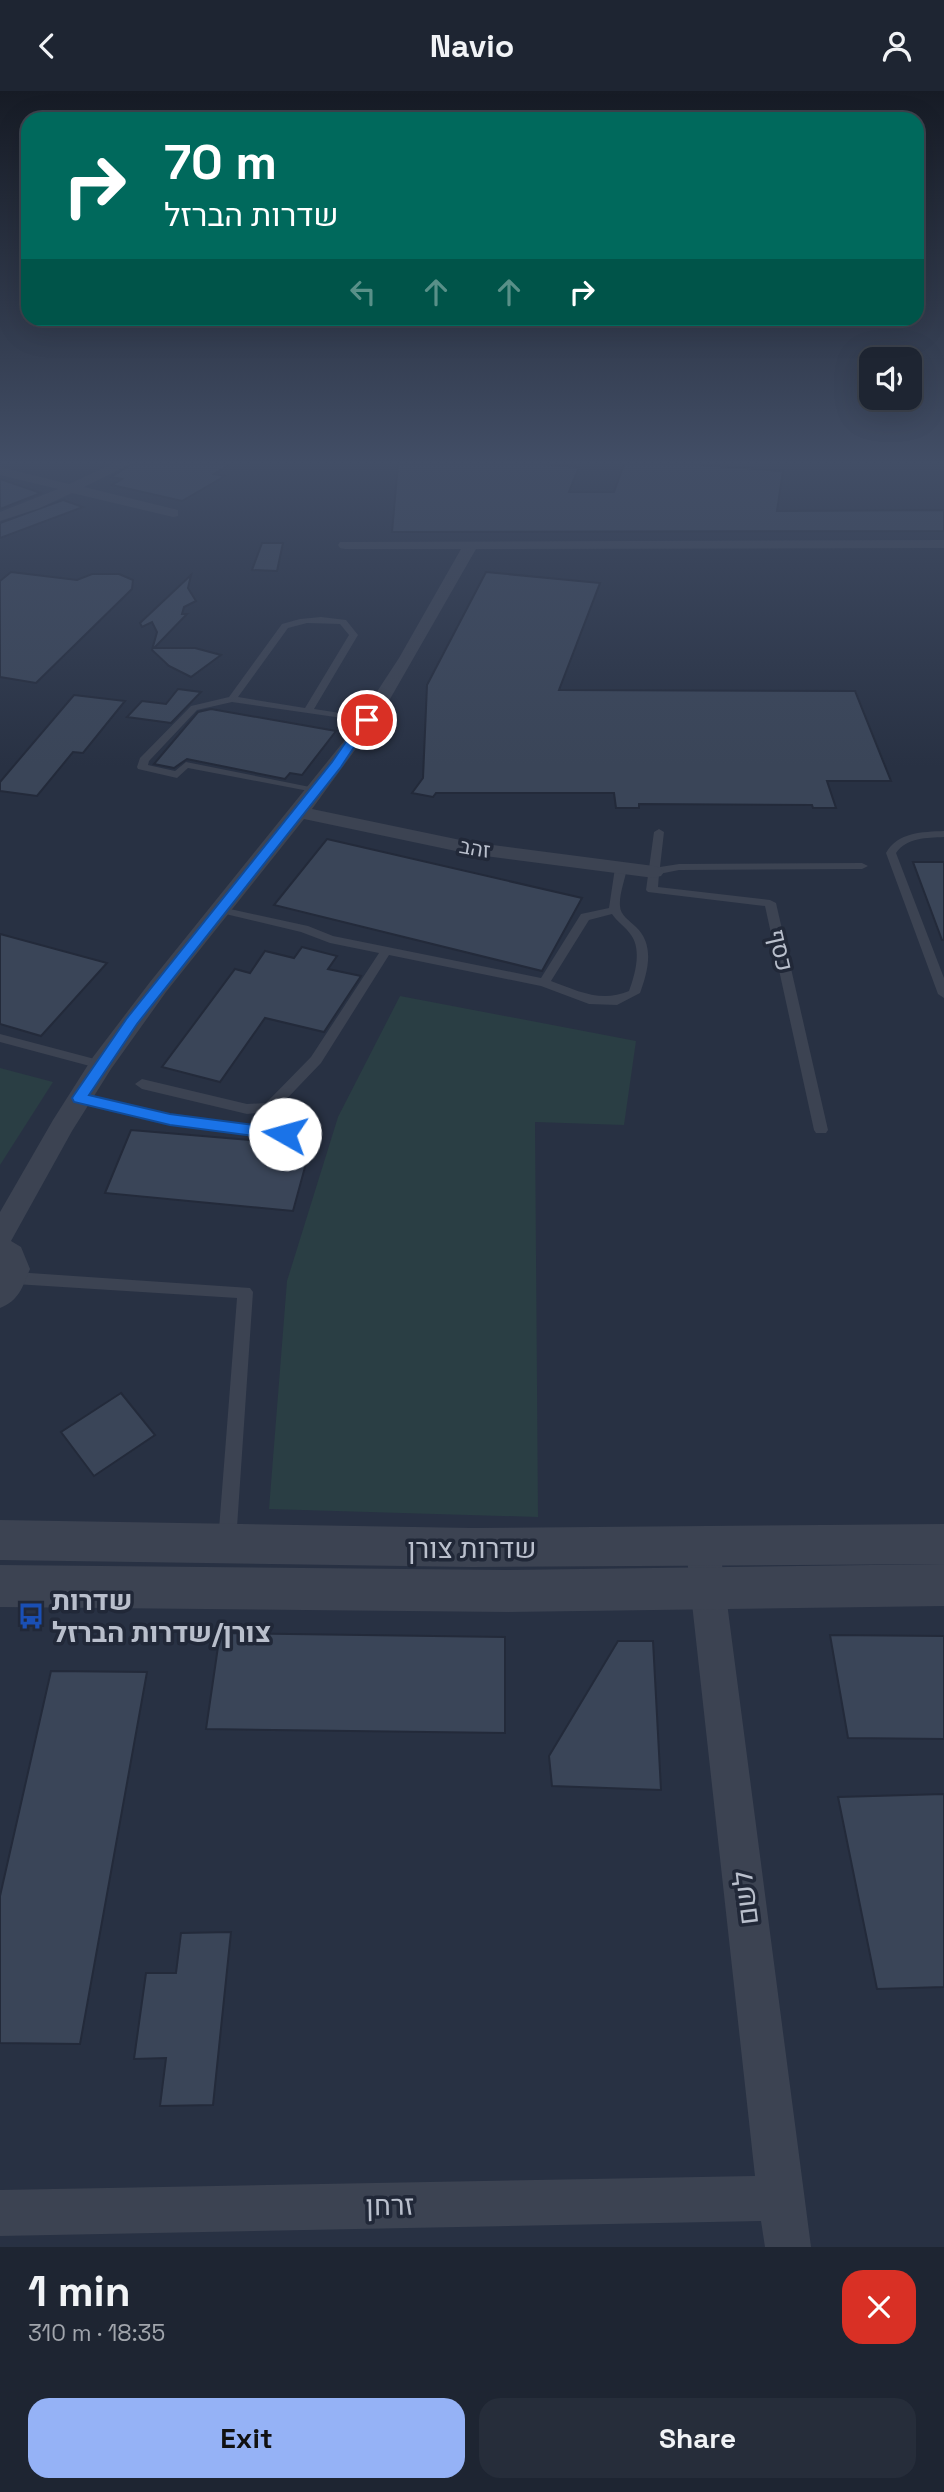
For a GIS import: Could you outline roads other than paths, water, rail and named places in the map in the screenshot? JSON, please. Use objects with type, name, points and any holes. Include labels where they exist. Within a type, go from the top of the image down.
[{"type":"street","points":[[0,1237],[79,1098],[101,1065],[299,812],[367,720],[460,565]]},
{"type":"street","name":"זהב","points":[[299,812],[470,848],[654,872]]},
{"type":"street","points":[[0,1248],[15,1261],[7,1287]]},
{"type":"street","name":"שדרות צורן","points":[[0,1540],[227,1546],[706,1569],[944,1585]]},
{"type":"street","name":"שדרות צורן","points":[[0,1586],[508,1591],[944,1544]]},
{"type":"street","name":"לשם","points":[[706,1569],[788,2247]]},
{"type":"street","name":"זרחן","points":[[0,2213],[780,2198]]},
{"type":"lane","points":[[232,699],[285,626],[296,621],[314,619],[343,622],[354,635],[308,711]]},
{"type":"lane","points":[[315,791],[186,765],[177,775],[142,767],[144,760],[194,708],[232,699],[367,720]]},
{"type":"lane","points":[[659,832],[654,872],[679,867],[862,866]]},
{"type":"lane","points":[[944,834],[905,839],[896,844],[891,853],[944,994]]},
{"type":"lane","points":[[220,910],[386,951],[544,983],[600,1002],[617,1001],[634,993],[642,960],[640,940],[615,910],[621,869]]},
{"type":"lane","name":"כסף","points":[[654,872],[652,890],[770,903],[821,1130]]},
{"type":"lane","points":[[544,983],[585,916],[615,910]]},
{"type":"lane","points":[[142,1084],[247,1109],[270,1108],[316,1060],[386,951]]},
{"type":"lane","points":[[0,1038],[101,1065]]},
{"type":"lane","points":[[79,1098],[170,1119],[285,1134]]},
{"type":"lane","points":[[7,1287],[245,1292],[227,1546]]},
{"type":"place","name":"שדרות צורן/שדרות הברזל","points":[[31,1616]]}]
